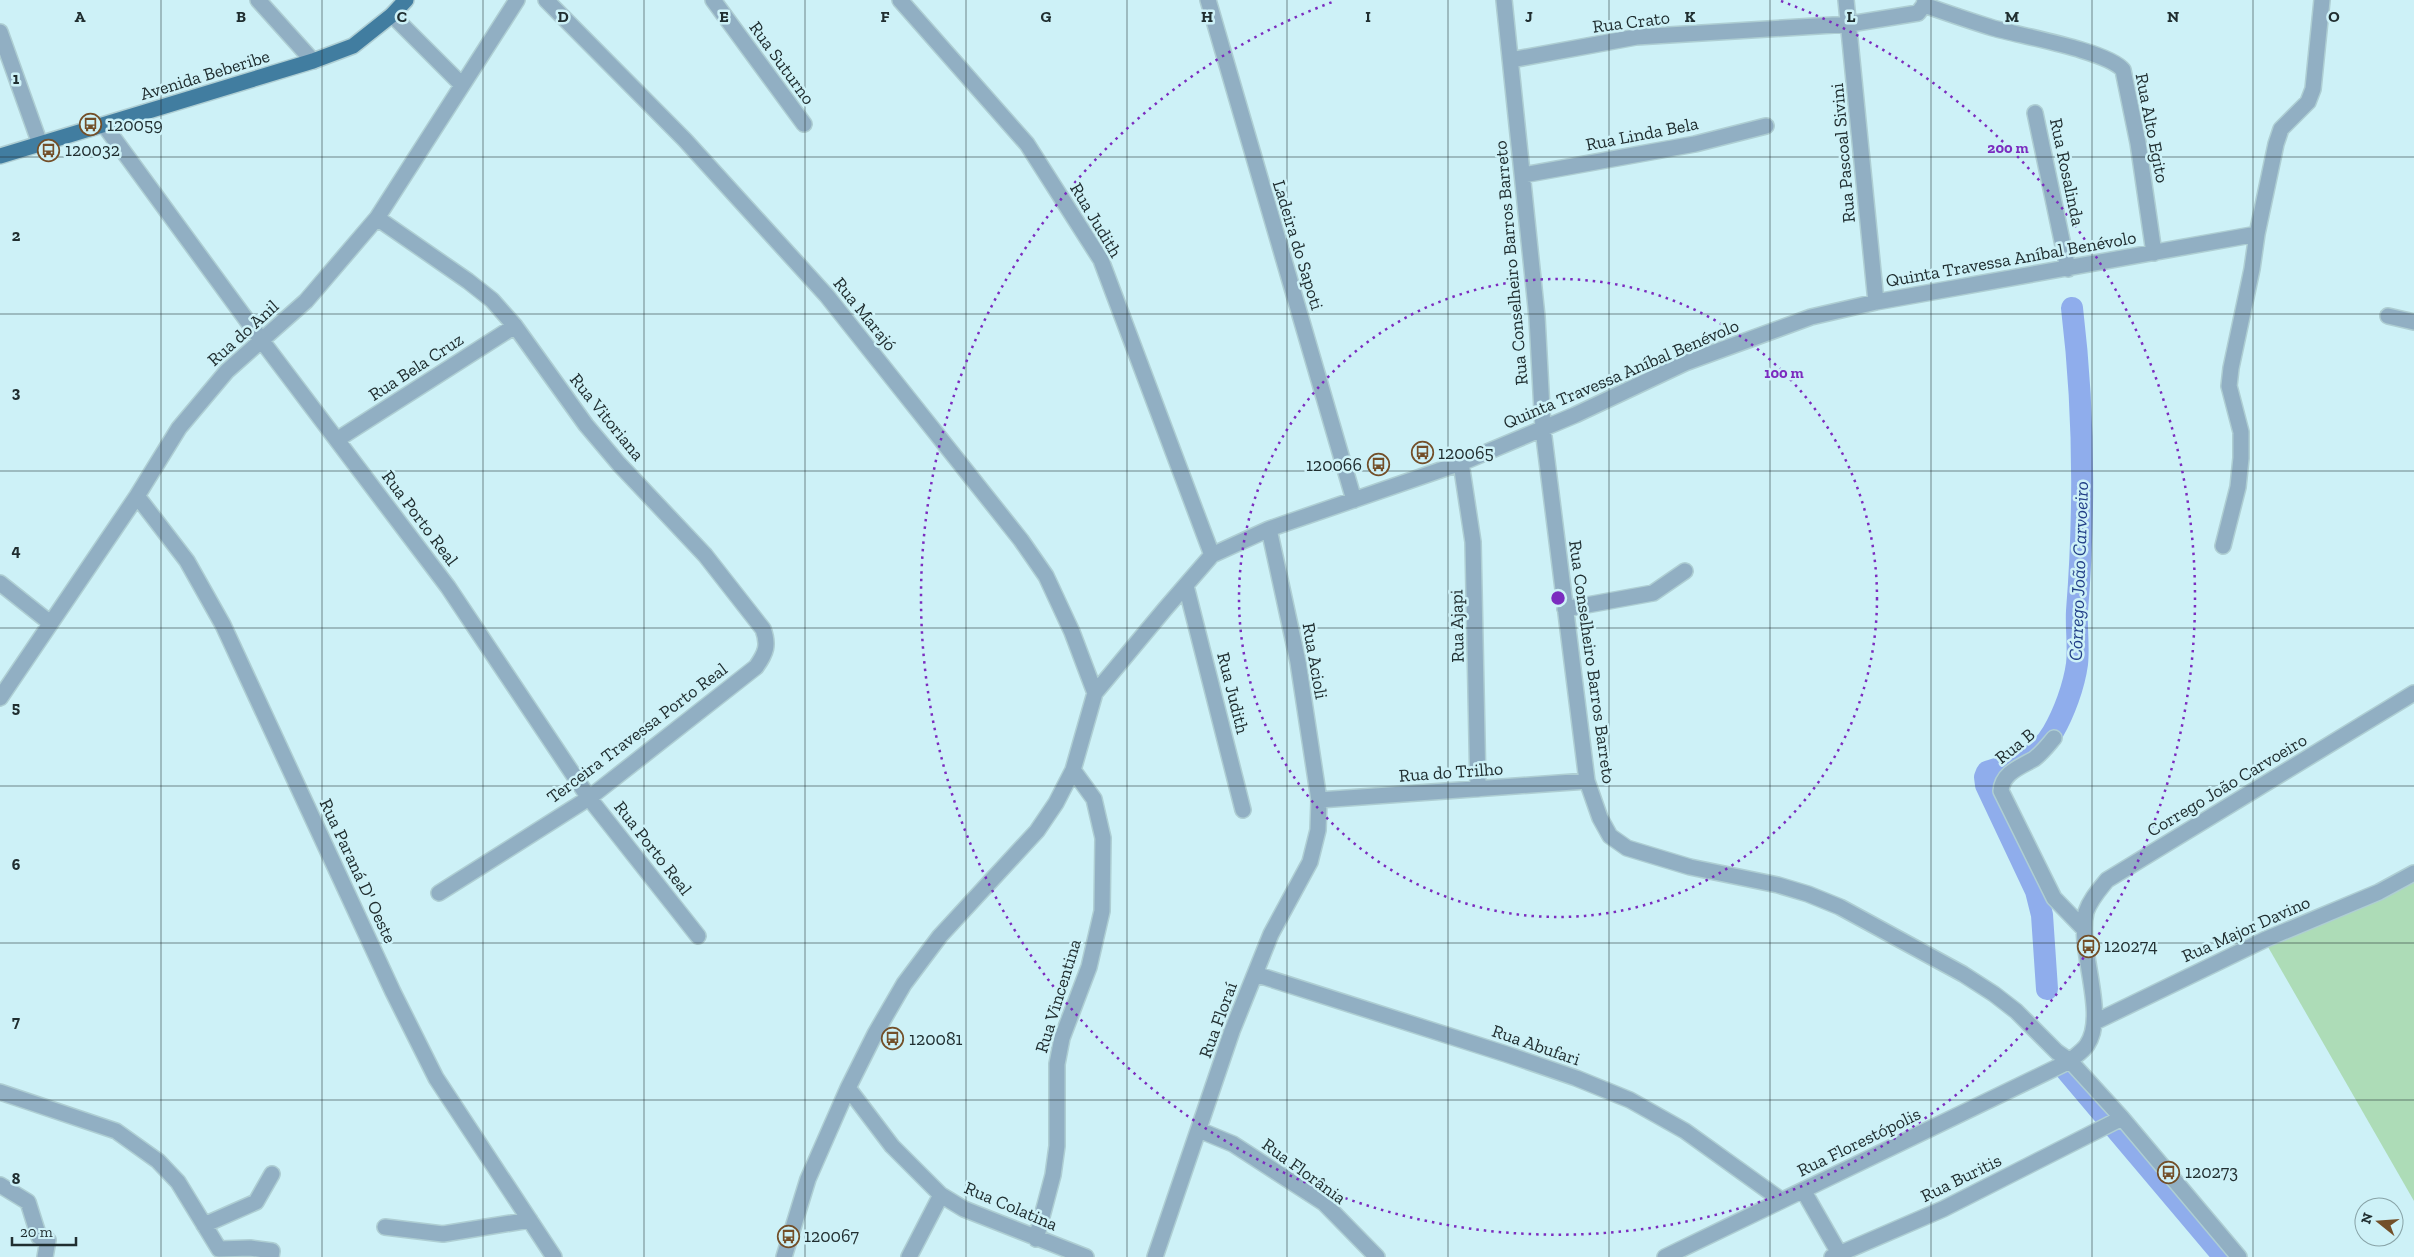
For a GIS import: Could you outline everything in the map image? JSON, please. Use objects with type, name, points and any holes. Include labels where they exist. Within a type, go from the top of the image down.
[{"type":"main road","name":"Avenida Beberibe","points":[[0,156],[313,61],[353,46],[392,15],[406,0]]},
{"type":"street","points":[[258,0],[313,61]]},
{"type":"street","name":"Rua do Anil","points":[[0,698],[137,496],[179,428],[227,371],[306,301],[377,218],[517,0]]},
{"type":"street","name":"Rua Marajó","points":[[546,0],[685,140],[840,311],[1021,540],[1046,576],[1072,632],[1095,693]]},
{"type":"street","name":"Rua Suturno","points":[[713,0],[804,124]]},
{"type":"street","name":"Rua Judith","points":[[900,0],[1027,144],[1101,260],[1212,555]]},
{"type":"street","name":"Ladeira do Sapoti","points":[[1208,0],[1354,500]]},
{"type":"street","name":"Rua Conselheiro Barros Barreto","points":[[1504,0],[1537,317],[1543,428],[1565,609],[1587,781],[1600,818],[1610,836],[1627,848],[1690,867],[1778,885],[1808,894],[1840,907],[1963,974],[1994,994],[2016,1011],[2057,1052],[2070,1061],[2114,1122],[2239,1257]]},
{"type":"street","name":"Rua Pascoal Sivini","points":[[1846,0],[1850,24],[1876,302]]},
{"type":"street","points":[[2222,546],[2238,487],[2241,458],[2241,432],[2229,386],[2231,368],[2276,144],[2281,130],[2308,102],[2313,89],[2322,0]]},
{"type":"street","name":"Rua Crato","points":[[1511,60],[1636,37],[1850,24],[1918,13],[1924,3]]},
{"type":"street","name":"Rua Alto Egito","points":[[1924,3],[1992,28],[2092,54],[2118,64],[2123,70],[2138,143],[2154,253]]},
{"type":"street","points":[[392,15],[462,85]]},
{"type":"street","points":[[0,32],[40,144]]},
{"type":"street","name":"Rua Rosalinda","points":[[2035,113],[2068,269]]},
{"type":"street","name":"Rua Porto Real","points":[[104,125],[262,341],[338,439],[448,587],[589,798],[641,861],[698,936]]},
{"type":"street","name":"Rua Linda Bela","points":[[1523,175],[1694,144],[1766,126]]},
{"type":"street","name":"Rua Vitoriana","points":[[377,218],[468,281],[492,300],[515,326],[586,425],[619,464],[705,555],[763,629],[768,643],[764,655],[756,667]]},
{"type":"street","name":"Quinta Travessa Aníbal Benévolo","points":[[784,1257],[808,1179],[848,1088],[875,1034],[904,984],[940,936],[1036,831],[1056,803],[1073,770],[1095,693],[1212,555],[1269,530],[1461,463],[1685,363],[1811,317],[1876,302],[2257,234]]},
{"type":"street","points":[[2388,316],[2414,322]]},
{"type":"street","name":"Rua Bela Cruz","points":[[338,439],[515,326]]},
{"type":"street","name":"Rua Ajapi","points":[[1461,463],[1474,542],[1478,789]]},
{"type":"street","name":"Rua Paraná D' Oeste","points":[[137,496],[187,560],[207,593],[436,1078],[554,1257]]},
{"type":"street","name":"Rua Acioli","points":[[1269,530],[1298,662],[1319,800]]},
{"type":"street","points":[[1565,609],[1653,593],[1684,571]]},
{"type":"street","points":[[0,583],[50,622]]},
{"type":"street","name":"Rua Judith","points":[[1186,586],[1243,810]]},
{"type":"street","name":"Terceira Travessa Porto Real","points":[[439,893],[589,798],[756,667]]},
{"type":"street","name":"Corrego João Carvoeiro","points":[[2084,929],[2087,911],[2094,895],[2108,880],[2414,693]]},
{"type":"street","name":"Rua B","points":[[2054,738],[2040,754],[2007,775],[2001,784],[2000,791],[2054,898],[2084,929]]},
{"type":"street","name":"Rua Vincentina","points":[[1036,1238],[1053,1175],[1057,1146],[1059,1055],[1062,1038],[1089,967],[1102,911],[1103,838],[1094,799],[1073,770]]},
{"type":"street","name":"Rua do Trilho","points":[[1319,800],[1587,781]]},
{"type":"street","name":"Rua Floraí","points":[[1155,1257],[1232,1031],[1271,934],[1310,862],[1318,830],[1319,800]]},
{"type":"street","name":"Rua Major Davino","points":[[2095,1022],[2255,944],[2379,892],[2414,873]]},
{"type":"street","points":[[2084,929],[2095,1022]]},
{"type":"street","name":"Rua Abufari","points":[[1255,974],[1506,1054],[1576,1078],[1630,1100],[1685,1131],[1782,1200]]},
{"type":"street","name":"Rua Florestópolis","points":[[1666,1257],[2070,1061],[2087,1045],[2095,1022]]},
{"type":"street","name":"Rua Colatina","points":[[848,1088],[892,1146],[941,1195],[964,1209],[1086,1257]]},
{"type":"street","points":[[0,1092],[116,1131],[158,1161],[178,1182],[219,1249],[250,1248],[272,1254]]},
{"type":"street","name":"Rua Buritis","points":[[1835,1255],[1943,1209],[2114,1122]]},
{"type":"street","name":"Rua Florânia","points":[[1199,1130],[1234,1144],[1324,1203],[1377,1257]]},
{"type":"street","points":[[204,1225],[256,1202],[272,1174]]},
{"type":"street","points":[[0,1184],[28,1202],[39,1237],[48,1240],[45,1257]]},
{"type":"street","points":[[1803,1190],[1835,1255]]},
{"type":"street","points":[[909,1257],[941,1195]]},
{"type":"street","points":[[385,1227],[443,1234],[530,1220]]},
{"type":"green space","points":[[2414,873],[2414,1201],[2264,940]]},
{"type":"waterway","name":"Córrego João Carvoeiro","points":[[2047,989],[2042,915],[2036,891],[1986,785],[1985,777],[1987,772],[2025,759],[2047,741],[2065,708],[2076,672],[2078,658],[2077,617],[2082,459],[2079,383],[2072,308]]},
{"type":"waterway","name":"Córrego João Carvoeiro","points":[[2066,1070],[2224,1257]]},
{"type":"place","name":"120059","points":[[91,125]]},
{"type":"place","name":"120032","points":[[49,150]]},
{"type":"place","name":"120065","points":[[1422,453]]},
{"type":"place","name":"120066","points":[[1378,465]]},
{"type":"place","name":"120274","points":[[2088,946]]},
{"type":"place","name":"120081","points":[[893,1039]]},
{"type":"place","name":"120273","points":[[2169,1172]]},
{"type":"place","name":"120067","points":[[788,1236]]}]
